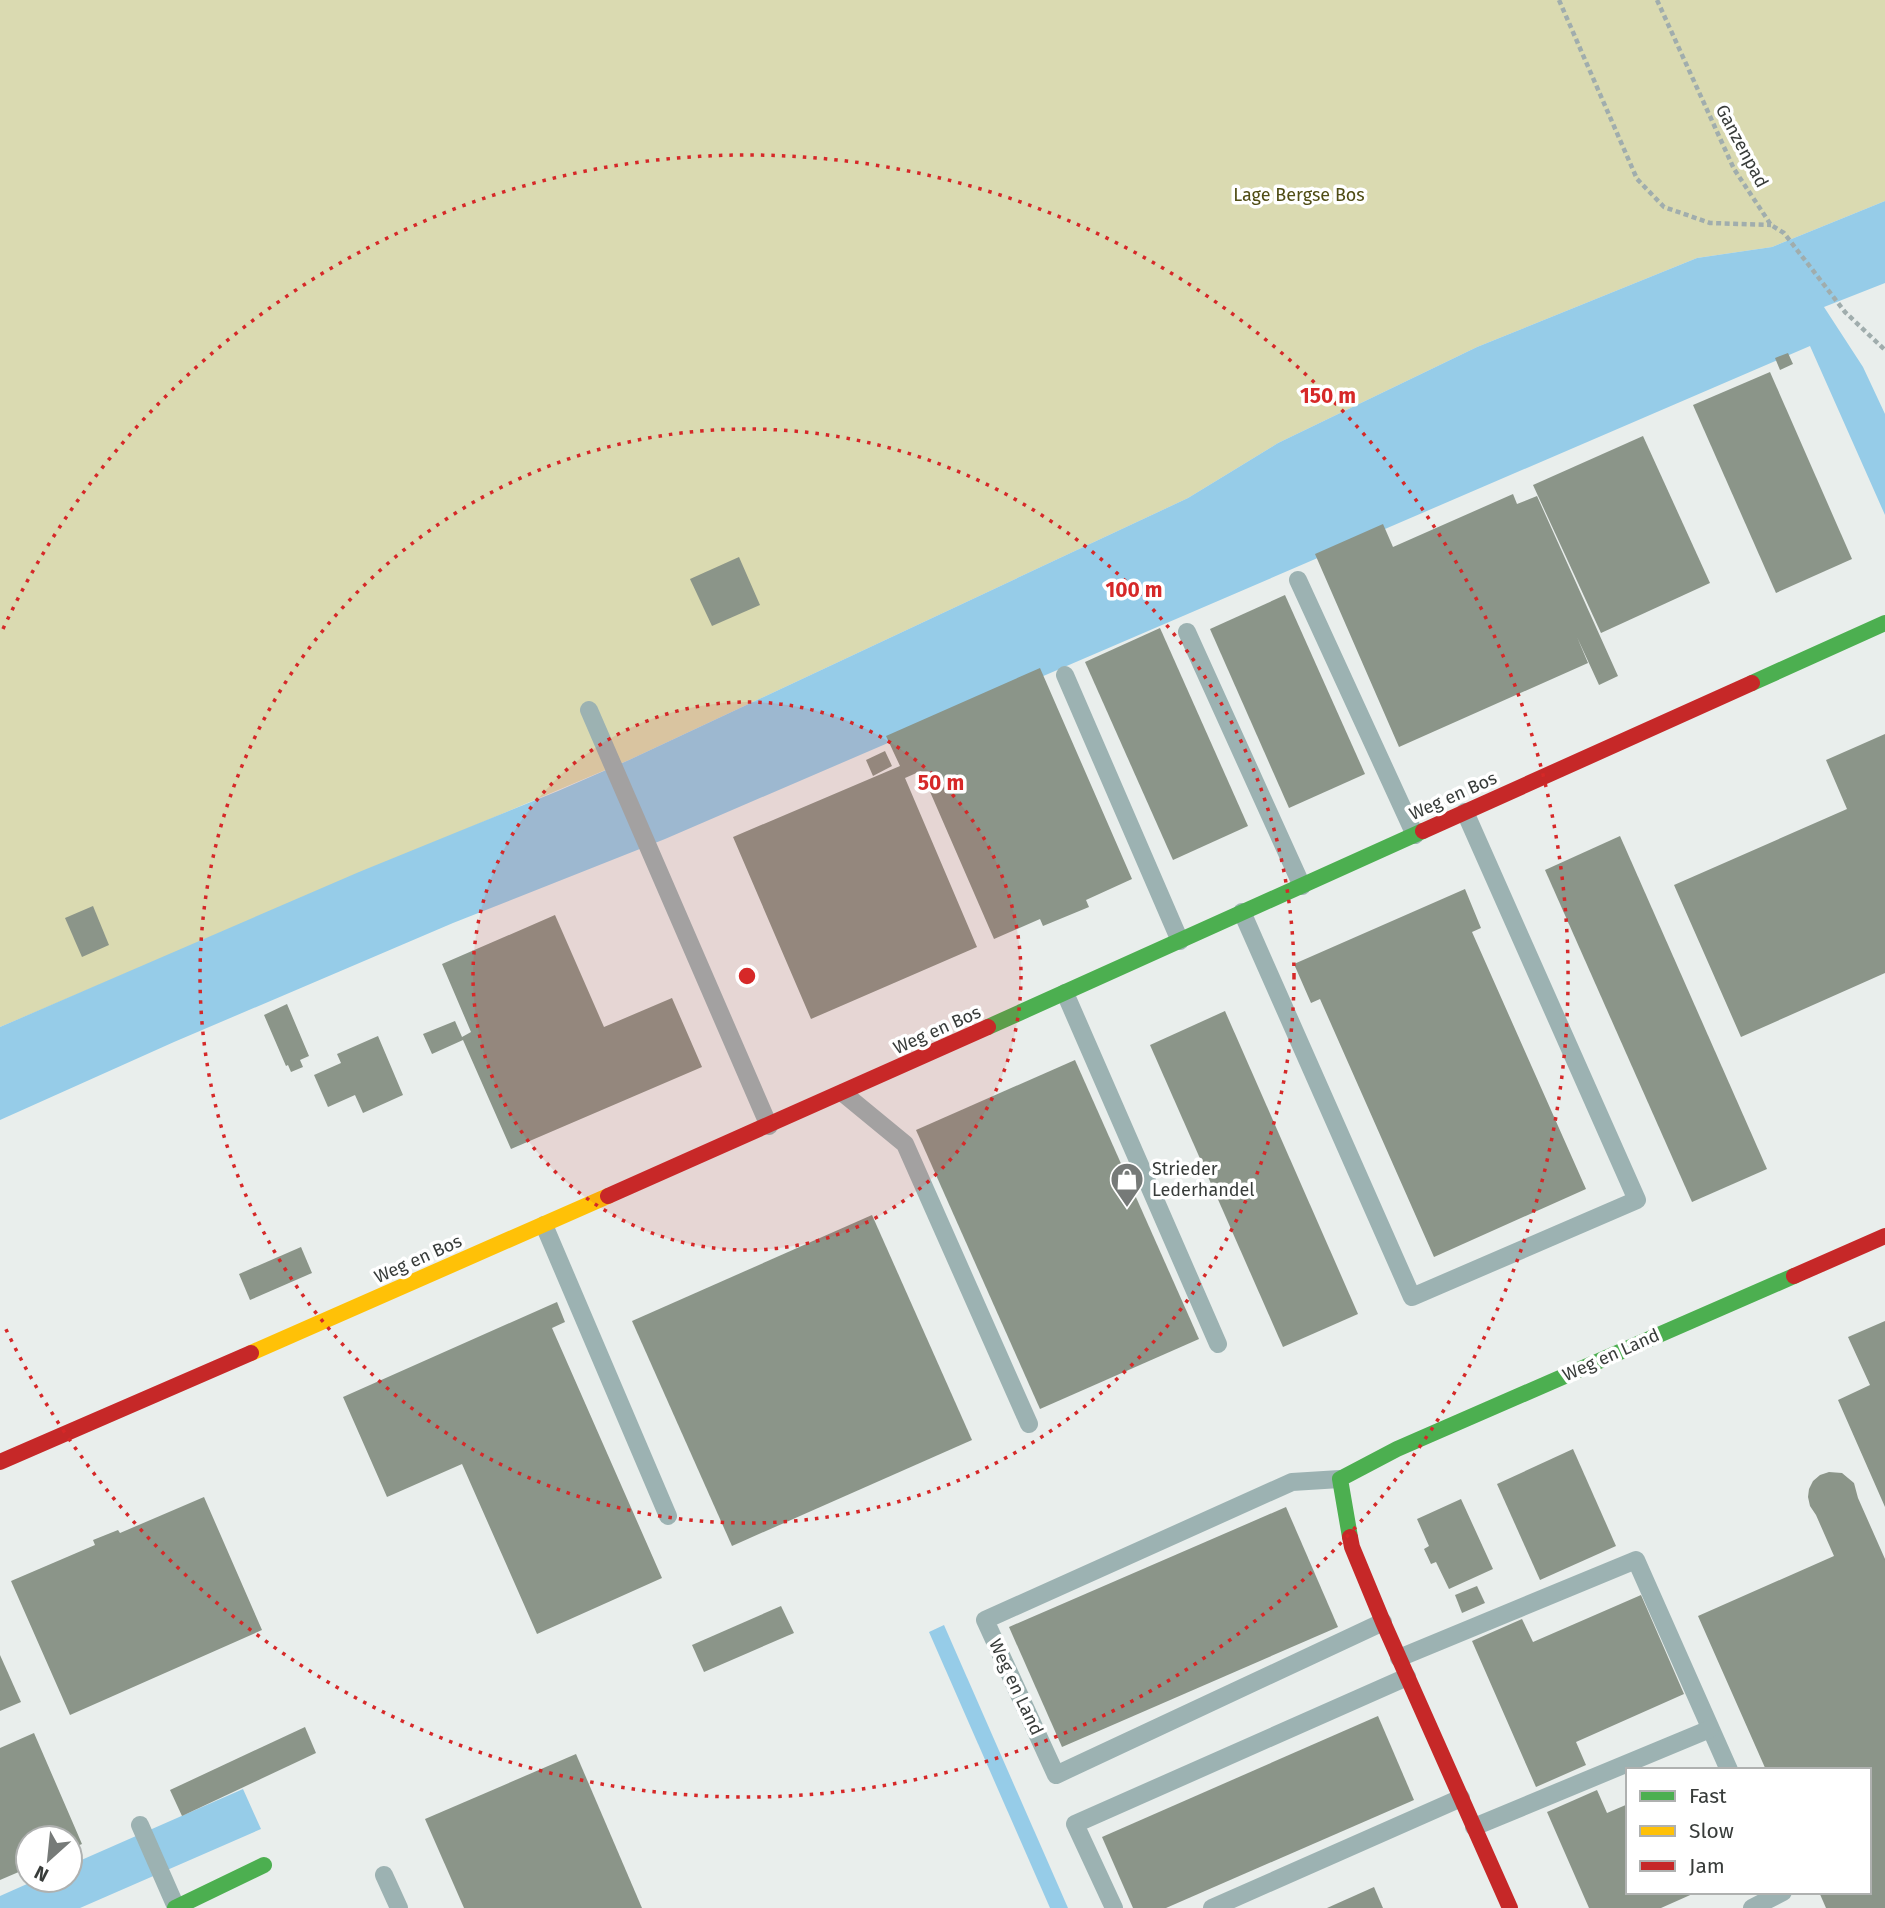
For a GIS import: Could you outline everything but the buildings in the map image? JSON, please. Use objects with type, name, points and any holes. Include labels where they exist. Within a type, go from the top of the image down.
[{"type":"street","name":"Weg en Bos","points":[[0,1462],[769,1126],[1885,623]]},
{"type":"street","name":"Weg en Land","points":[[1340,1479],[1397,1449],[1885,1236]]},
{"type":"street","points":[[1340,1479],[1352,1547],[1510,1908]]},
{"type":"street","points":[[175,1908],[264,1865]]},
{"type":"lane","points":[[1298,580],[1415,835]]},
{"type":"lane","points":[[1187,632],[1303,886]]},
{"type":"lane","points":[[1065,675],[1180,941]]},
{"type":"lane","points":[[589,710],[769,1126]]},
{"type":"lane","points":[[1242,912],[1412,1297],[1637,1200],[1465,813]]},
{"type":"lane","points":[[1065,993],[1217,1344]]},
{"type":"lane","points":[[843,1093],[905,1144],[1029,1424]]},
{"type":"lane","points":[[544,1225],[667,1516]]},
{"type":"lane","name":"Weg en Land","points":[[1340,1479],[1292,1482],[985,1620],[1056,1775],[1383,1622]]},
{"type":"lane","points":[[1399,1658],[1636,1560],[1728,1768]]},
{"type":"lane","points":[[1114,1908],[1075,1824],[1407,1677]]},
{"type":"lane","points":[[1474,1827],[1710,1728]]},
{"type":"lane","points":[[1212,1908],[1461,1798]]},
{"type":"lane","points":[[140,1825],[175,1908]]},
{"type":"lane","points":[[384,1875],[400,1908]]},
{"type":"lane","points":[[1251,1891],[1259,1908]]},
{"type":"lane","points":[[1752,1908],[1779,1894]]},
{"type":"path","points":[[1559,0],[1637,179],[1664,206],[1710,223],[1771,225]]},
{"type":"path","name":"Ganzenpad","points":[[1657,0],[1734,169],[1771,225],[1784,233],[1845,312],[1885,350]]},
{"type":"green space","name":"Lage Bergse Bos","points":[[0,0],[1885,0],[1885,201],[1772,247],[1697,258],[1477,347],[1278,443],[1188,498],[629,760],[0,1027]]},
{"type":"water","points":[[1885,201],[1885,283],[1824,307],[1863,367],[1885,414],[1885,515],[1810,346],[665,839],[453,923],[174,1042],[0,1120],[0,1027],[359,872],[629,760],[1188,498],[1278,443],[1477,347],[1697,258],[1772,247]]},
{"type":"water","points":[[944,1625],[1068,1908],[1050,1908],[929,1632]]},
{"type":"water","points":[[243,1789],[261,1829],[80,1908],[0,1908],[0,1896],[14,1890],[14,1894],[84,1894],[84,1859]]},
{"type":"traffic: fast","points":[[1752,683],[1885,623]]},
{"type":"traffic: fast","points":[[988,1027],[1423,831]]},
{"type":"traffic: fast","points":[[1350,1537],[1340,1479],[1397,1449],[1794,1276]]},
{"type":"traffic: fast","points":[[175,1908],[264,1865]]},
{"type":"traffic: slow","points":[[251,1353],[608,1196]]},
{"type":"traffic: jam","points":[[1423,831],[1752,683]]},
{"type":"traffic: jam","points":[[608,1196],[988,1027]]},
{"type":"traffic: jam","points":[[1794,1276],[1885,1236]]},
{"type":"traffic: jam","points":[[0,1462],[251,1353]]},
{"type":"traffic: jam","points":[[1350,1537],[1383,1622],[1510,1908]]},
{"type":"place","name":"Strieder Lederhandel","points":[[1127,1209]]}]
